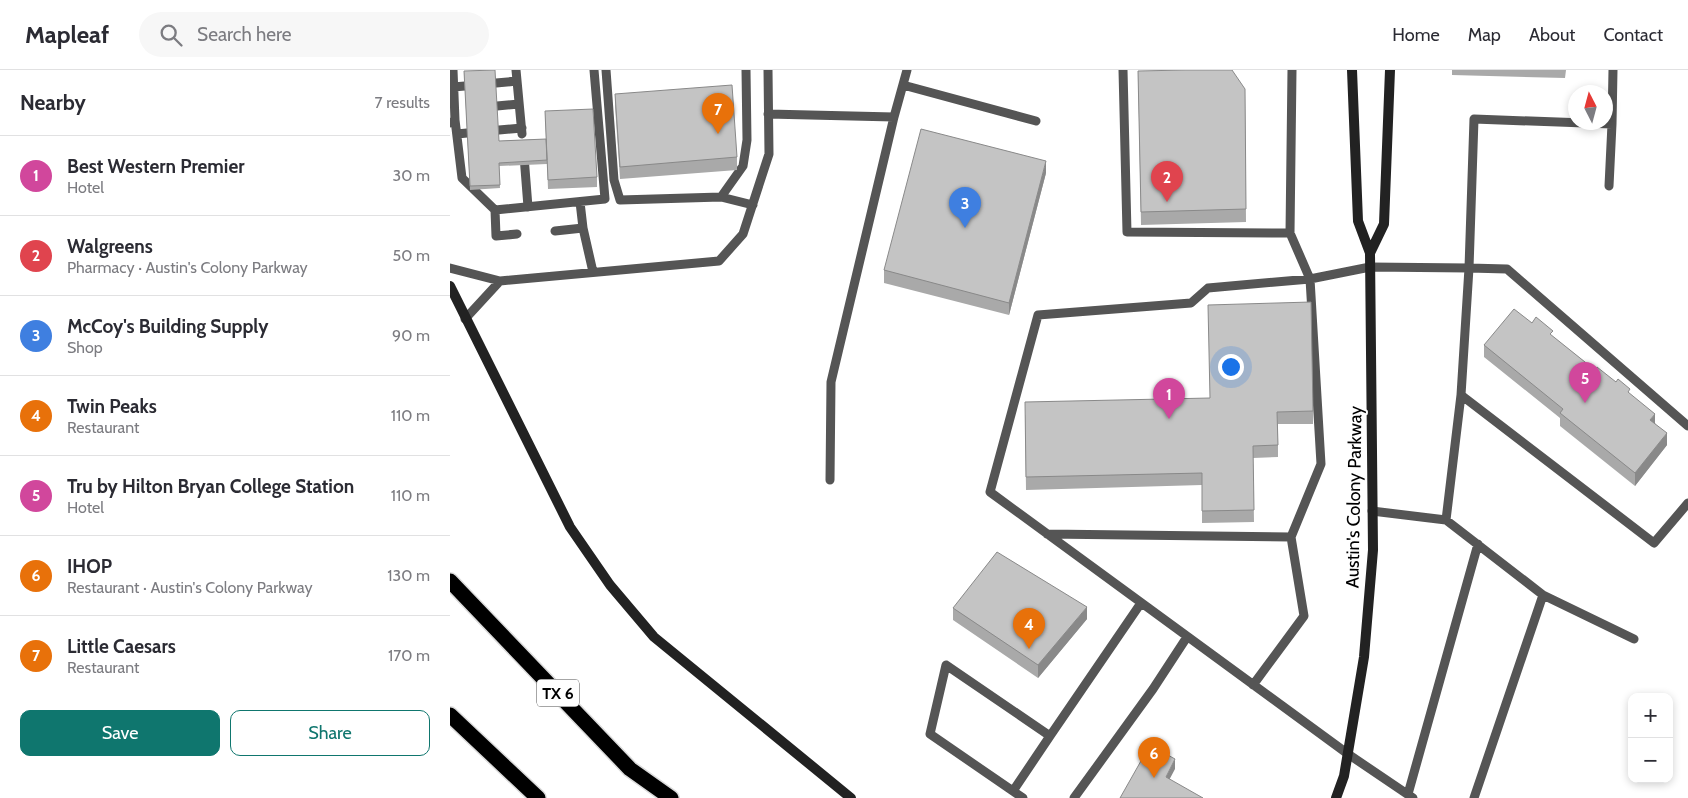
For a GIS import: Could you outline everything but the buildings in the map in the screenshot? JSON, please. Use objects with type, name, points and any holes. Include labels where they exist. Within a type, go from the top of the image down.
[{"type":"highway","name":"TX 6","points":[[450,581],[630,769],[671,798]]},
{"type":"highway","points":[[450,715],[538,798]]},
{"type":"street","name":"Austin's Colony Parkway","points":[[1336,798],[1344,776],[1364,657],[1373,550],[1370,253],[1358,221],[1352,70]]},
{"type":"street","name":"Austin's Colony Parkway","points":[[1370,253],[1384,224],[1390,70]]},
{"type":"street","points":[[450,286],[570,528],[610,585],[654,637],[851,798]]},
{"type":"lane","points":[[453,70],[453,122],[464,154],[462,178],[495,210],[496,236],[517,234]]},
{"type":"lane","points":[[499,130],[522,131],[516,70]]},
{"type":"lane","points":[[495,210],[605,199],[594,70]]},
{"type":"lane","points":[[606,70],[614,180],[620,200],[721,197],[753,204]]},
{"type":"lane","points":[[721,197],[743,166],[747,140],[746,70]]},
{"type":"lane","points":[[450,268],[500,281],[719,261],[743,234],[769,154],[768,70]]},
{"type":"lane","points":[[830,480],[831,382],[894,117],[907,70]]},
{"type":"lane","points":[[1123,70],[1127,232],[1290,233]]},
{"type":"lane","points":[[1253,685],[1304,616],[1291,537],[1321,464],[1310,279],[1290,233],[1292,70]]},
{"type":"lane","points":[[1613,97],[1614,70]]},
{"type":"lane","points":[[496,83],[517,81]]},
{"type":"lane","points":[[903,85],[1036,121]]},
{"type":"lane","points":[[454,87],[465,86]]},
{"type":"lane","points":[[497,106],[519,104]]},
{"type":"lane","points":[[454,110],[466,108]]},
{"type":"lane","points":[[768,114],[894,117]]},
{"type":"lane","points":[[1446,520],[1462,395],[1474,119],[1568,122]]},
{"type":"lane","points":[[1609,186],[1612,130]]},
{"type":"lane","points":[[457,134],[467,133]]},
{"type":"lane","points":[[524,156],[528,207]]},
{"type":"lane","points":[[580,202],[583,228],[593,272]]},
{"type":"lane","points":[[555,231],[583,228]]},
{"type":"lane","points":[[1478,544],[1410,796],[1348,754],[990,492],[1038,315],[1191,303],[1208,288],[1310,279],[1370,267],[1507,269],[1688,426]]},
{"type":"lane","points":[[465,319],[500,281]]},
{"type":"lane","points":[[1462,395],[1654,543],[1688,503]]},
{"type":"lane","points":[[1372,511],[1446,520],[1543,595],[1634,640]]},
{"type":"lane","points":[[1047,534],[1291,537]]},
{"type":"lane","points":[[1474,798],[1543,595]]},
{"type":"lane","points":[[1013,791],[1141,603]]},
{"type":"lane","points":[[1074,798],[1187,637]]},
{"type":"lane","points":[[1023,798],[930,734],[946,665],[1050,736]]},
{"type":"place","name":"Little Caesars","points":[[718,134]]},
{"type":"place","name":"Walgreens","points":[[1167,202]]},
{"type":"place","name":"McCoy's Building Supply","points":[[965,228]]},
{"type":"place","name":"Tru by Hilton Bryan College Station","points":[[1585,403]]},
{"type":"place","name":"Best Western Premier","points":[[1169,419]]},
{"type":"place","name":"Twin Peaks","points":[[1029,649]]},
{"type":"place","name":"IHOP","points":[[1154,778]]}]
